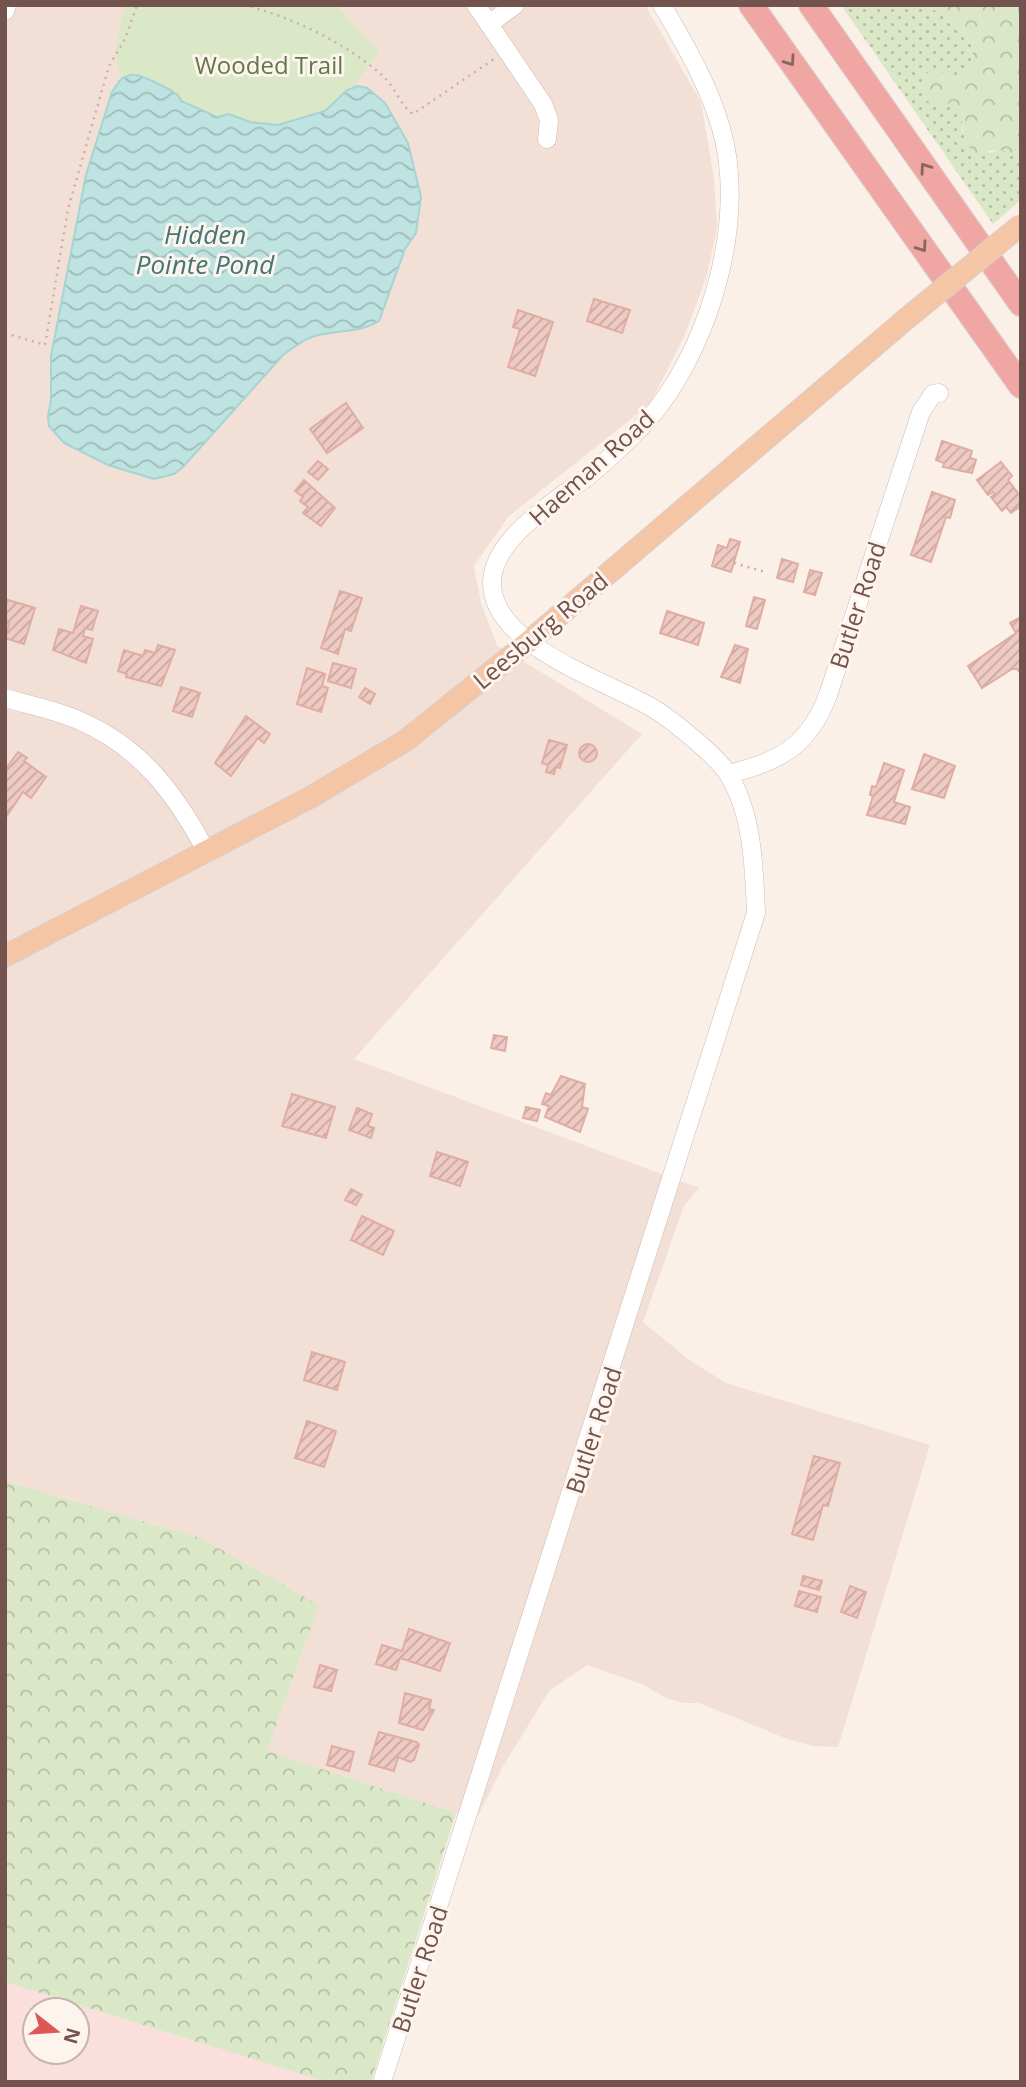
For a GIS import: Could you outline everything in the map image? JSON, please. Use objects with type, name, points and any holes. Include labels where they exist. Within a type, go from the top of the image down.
[{"type":"highway","points":[[751,5],[1021,386]]},
{"type":"highway","points":[[811,5],[1021,304]]},
{"type":"main road","name":"Leesburg Road","points":[[5,956],[207,853],[377,760],[441,713],[527,643],[906,318],[1021,225]]},
{"type":"street","points":[[5,11],[7,5]]},
{"type":"street","points":[[476,5],[543,104],[549,120],[547,139]]},
{"type":"street","points":[[489,23],[515,5]]},
{"type":"street","name":"Haeman Road","points":[[527,643],[502,618],[493,598],[492,581],[500,552],[534,518],[593,471],[656,410],[701,333],[719,282],[729,192],[722,131],[705,80],[662,5]]},
{"type":"street","name":"Butler Road","points":[[728,774],[760,766],[779,757],[813,729],[828,695],[920,412],[933,394],[939,393]]},
{"type":"street","name":"Butler Road","points":[[382,2082],[757,912],[752,836],[728,774],[664,715],[527,643]]},
{"type":"street","points":[[5,698],[76,719],[111,736],[141,758],[191,822],[207,853]]},
{"type":"path","points":[[5,333],[45,345],[68,209],[109,66],[125,39],[137,5]]},
{"type":"path","points":[[244,5],[305,28],[369,65],[391,83],[413,114],[497,57]]},
{"type":"path","points":[[734,564],[765,572]]},
{"type":"shaded area","points":[[5,5],[645,5],[701,102],[714,178],[717,228],[707,275],[684,337],[650,404],[509,516],[474,566],[481,603],[497,645],[642,734],[354,1059],[699,1188],[684,1206],[643,1322],[688,1359],[726,1383],[930,1445],[838,1747],[813,1746],[787,1739],[699,1703],[684,1703],[666,1698],[644,1685],[587,1665],[549,1691],[501,1770],[478,1816],[456,1813],[267,1751],[319,1605],[201,1538],[5,1481]]},
{"type":"shaded area","points":[[5,1982],[50,1996],[21,1996],[21,2066],[91,2066],[91,2009],[326,2082],[5,2082]]},
{"type":"green space","name":"Wooded Trail","points":[[125,5],[336,5],[379,51],[354,87],[325,111],[290,120],[287,124],[250,122],[226,113],[217,117],[181,101],[178,94],[141,75],[121,79],[115,50]]},
{"type":"green space","points":[[841,5],[926,5],[946,17],[973,46],[972,65],[958,78],[936,71],[943,107],[953,101],[962,111],[962,132],[990,153],[998,150],[1016,153],[1021,149],[1021,200],[993,224]]},
{"type":"green space","points":[[926,5],[1021,5],[1021,149],[1018,152],[997,150],[977,154],[968,145],[963,129],[962,111],[953,101],[943,107],[922,99],[923,74],[936,71],[958,78],[972,65],[973,46],[946,17]]},
{"type":"green space","points":[[5,1481],[201,1538],[319,1605],[267,1751],[456,1813],[371,2082],[326,2082],[91,2009],[91,1996],[50,1996],[5,1982]]},
{"type":"water","name":"Hidden Pointe Pond","points":[[130,75],[154,82],[178,95],[181,101],[217,117],[229,114],[250,122],[278,125],[325,111],[347,90],[358,86],[367,88],[385,103],[408,143],[421,197],[416,233],[405,249],[379,321],[355,330],[312,337],[293,347],[183,467],[174,474],[154,479],[108,465],[64,443],[49,426],[48,416],[51,400],[51,356],[86,175],[112,92],[121,79]]},
{"type":"building","points":[[594,299],[630,310],[622,333],[587,321]]},
{"type":"building","points":[[518,310],[553,322],[535,376],[508,367],[520,329],[513,327]]},
{"type":"building","points":[[346,403],[363,428],[327,453],[310,429]]},
{"type":"building","points":[[942,441],[972,451],[970,458],[976,460],[972,473],[943,467],[944,463],[936,460]]},
{"type":"building","points":[[318,461],[328,469],[318,480],[308,472]]},
{"type":"building","points":[[1001,462],[1012,476],[1008,480],[1021,497],[1021,506],[1011,513],[1006,507],[1002,511],[991,497],[995,494],[993,492],[988,495],[977,480]]},
{"type":"building","points":[[304,480],[335,508],[321,526],[303,513],[308,507],[300,501],[303,497],[295,491]]},
{"type":"building","points":[[932,492],[955,500],[950,518],[946,517],[931,562],[911,555]]},
{"type":"building","points":[[730,539],[740,542],[731,572],[712,566],[718,545],[727,548]]},
{"type":"building","points":[[782,559],[798,564],[793,582],[777,578]]},
{"type":"building","points":[[810,570],[822,573],[815,595],[804,592]]},
{"type":"building","points":[[340,591],[362,598],[351,631],[345,629],[338,654],[321,648]]},
{"type":"building","points":[[754,597],[765,600],[757,629],[746,626]]},
{"type":"building","points":[[5,599],[35,608],[24,644],[5,638],[9,624],[5,623]]},
{"type":"building","points":[[81,606],[98,611],[92,630],[85,628],[83,636],[93,639],[86,663],[53,650],[59,629],[73,633]]},
{"type":"building","points":[[667,611],[704,623],[698,645],[660,633]]},
{"type":"building","points":[[1021,617],[1021,674],[1017,669],[1012,669],[982,688],[968,666],[1016,633],[1010,623]]},
{"type":"building","points":[[158,645],[175,650],[161,686],[126,677],[127,674],[118,671],[124,650],[143,656],[145,650],[155,653]]},
{"type":"building","points":[[735,645],[748,649],[740,683],[721,677]]},
{"type":"building","points":[[333,663],[356,669],[351,688],[328,681]]},
{"type":"building","points":[[307,668],[325,674],[322,686],[328,688],[321,712],[297,704]]},
{"type":"building","points":[[181,687],[200,693],[192,717],[173,711]]},
{"type":"building","points":[[365,688],[375,694],[370,704],[359,697]]},
{"type":"building","points":[[246,716],[270,734],[264,743],[258,738],[231,776],[215,763]]},
{"type":"building","points":[[549,740],[567,745],[560,768],[556,767],[554,774],[546,772],[548,765],[542,763]]},
{"type":"building","points":[[588,744],[594,747],[597,753],[594,759],[588,762],[582,759],[579,753],[582,747]]},
{"type":"building","points":[[18,752],[27,758],[24,761],[46,777],[31,798],[23,792],[6,817],[5,770]]},
{"type":"building","points":[[924,754],[955,766],[944,798],[912,789]]},
{"type":"building","points":[[884,763],[904,770],[894,802],[910,807],[905,824],[867,815],[873,796],[870,795],[872,786],[876,787]]},
{"type":"building","points":[[494,1035],[507,1037],[505,1051],[491,1048]]},
{"type":"building","points":[[561,1076],[585,1084],[582,1107],[588,1109],[580,1132],[545,1117],[549,1106],[542,1104],[546,1093],[551,1095]]},
{"type":"building","points":[[292,1094],[335,1107],[326,1138],[282,1126]]},
{"type":"building","points":[[526,1107],[540,1110],[537,1121],[523,1118]]},
{"type":"building","points":[[357,1108],[372,1114],[368,1126],[374,1128],[371,1138],[349,1130]]},
{"type":"building","points":[[437,1152],[468,1162],[460,1186],[430,1176]]},
{"type":"building","points":[[351,1189],[362,1195],[356,1205],[345,1200]]},
{"type":"building","points":[[362,1216],[394,1231],[383,1255],[351,1240]]},
{"type":"building","points":[[312,1352],[345,1362],[337,1390],[304,1380]]},
{"type":"building","points":[[307,1421],[336,1431],[324,1467],[295,1458]]},
{"type":"building","points":[[814,1456],[840,1463],[828,1506],[823,1505],[813,1540],[792,1534]]},
{"type":"building","points":[[803,1576],[822,1581],[819,1590],[801,1585]]},
{"type":"building","points":[[850,1586],[866,1592],[857,1618],[841,1612]]},
{"type":"building","points":[[799,1591],[821,1597],[817,1612],[795,1606]]},
{"type":"building","points":[[409,1629],[450,1643],[440,1671],[400,1658],[396,1670],[376,1664],[382,1645],[402,1651]]},
{"type":"building","points":[[320,1665],[337,1670],[331,1691],[314,1687]]},
{"type":"building","points":[[405,1693],[431,1700],[429,1709],[434,1710],[423,1730],[399,1723]]},
{"type":"building","points":[[379,1732],[417,1742],[419,1745],[414,1760],[410,1762],[398,1757],[394,1771],[369,1764]]},
{"type":"building","points":[[332,1746],[354,1752],[349,1771],[327,1765]]}]
